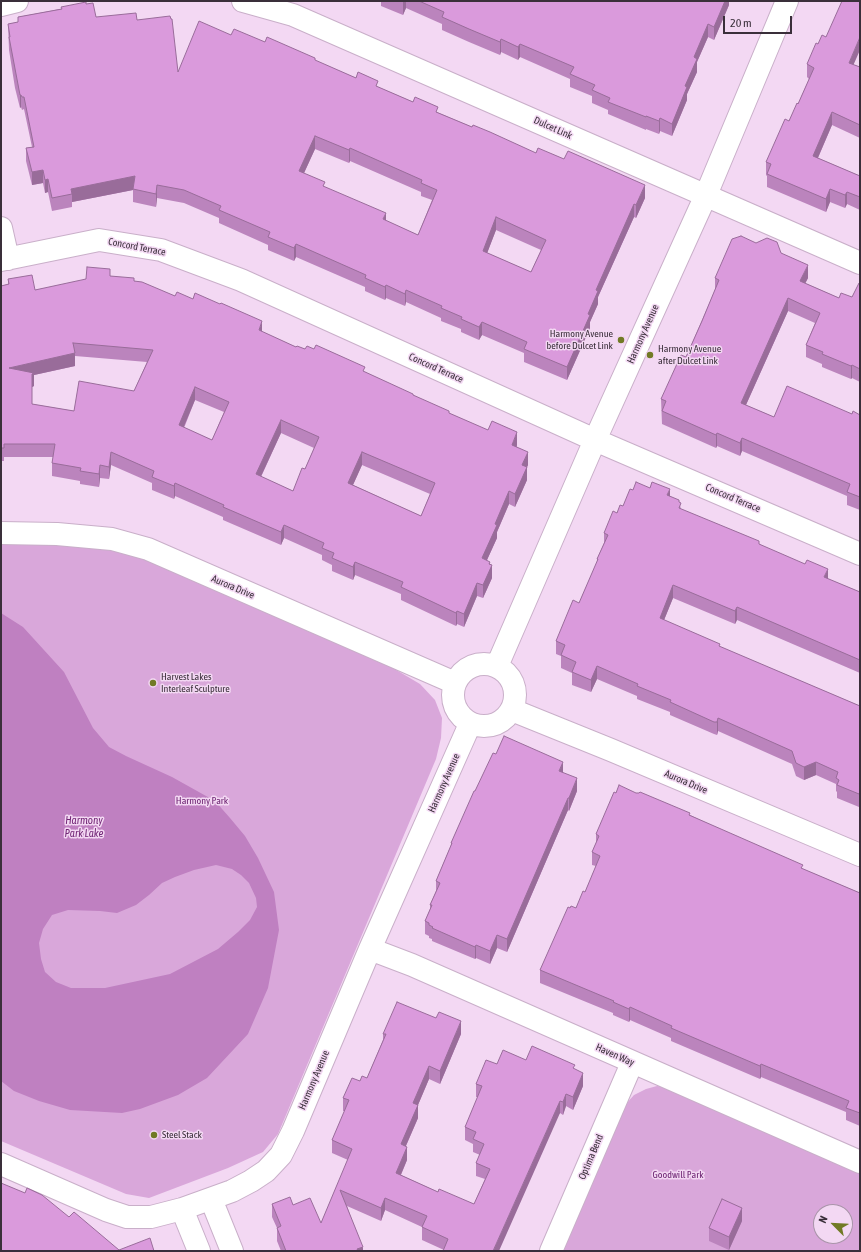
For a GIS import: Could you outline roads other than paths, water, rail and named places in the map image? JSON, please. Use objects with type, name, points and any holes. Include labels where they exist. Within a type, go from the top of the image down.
[{"type":"street","points":[[1,5],[17,1]]},
{"type":"street","name":"Dulcet Link","points":[[243,1],[293,15],[860,262]]},
{"type":"street","name":"Harmony Avenue","points":[[497,666],[595,440],[706,194],[787,1]]},
{"type":"street","points":[[1,228],[4,260]]},
{"type":"street","name":"Concord Terrace","points":[[4,260],[99,240],[161,250],[241,280],[595,440],[860,554]]},
{"type":"street","name":"Aurora Drive","points":[[1,533],[56,534],[112,539],[148,549],[455,683]]},
{"type":"street","points":[[485,664],[497,666],[508,674],[514,685],[516,698],[512,710],[504,719],[494,725],[482,727],[470,724],[460,716],[455,706],[452,694],[455,683],[462,672],[473,666],[485,664]]},
{"type":"street","name":"Aurora Drive","points":[[512,710],[860,855]]},
{"type":"street","name":"Harmony Avenue","points":[[1,1164],[106,1210],[128,1217],[151,1217],[182,1209],[232,1191],[266,1171],[281,1155],[293,1131],[370,948],[470,724]]},
{"type":"street","name":"Haven Way","points":[[370,948],[419,968],[860,1162]]},
{"type":"street","name":"Optima Bend","points":[[551,1251],[632,1063]]},
{"type":"street","points":[[211,1198],[232,1251]]},
{"type":"street","points":[[182,1209],[199,1251]]},
{"type":"water","name":"Harmony Park Lake","points":[[1,613],[23,627],[64,672],[93,728],[109,747],[172,777],[215,801],[230,818],[245,836],[258,858],[274,892],[279,930],[268,988],[248,1034],[207,1078],[178,1095],[140,1109],[122,1113],[70,1110],[39,1101],[14,1091],[1,1081]],"holes":[[[216,865],[232,869],[249,883],[256,898],[257,907],[250,920],[218,949],[170,974],[105,988],[71,988],[56,982],[45,972],[41,959],[39,943],[43,929],[52,915],[68,910],[117,913],[136,905],[162,883],[175,877],[194,870]]]},
{"type":"place","name":"Harmony Avenue before Dulcet Link","points":[[621,340]]},
{"type":"place","name":"Harmony Avenue after Dulcet Link","points":[[650,355]]},
{"type":"place","name":"Harvest Lakes Interleaf Sculpture","points":[[153,683]]},
{"type":"place","name":"Steel Stack","points":[[154,1135]]},
{"type":"park label","name":"Harmony Park","points":[[202,801]]},
{"type":"park label","name":"Goodwill Park","points":[[678,1175]]}]
